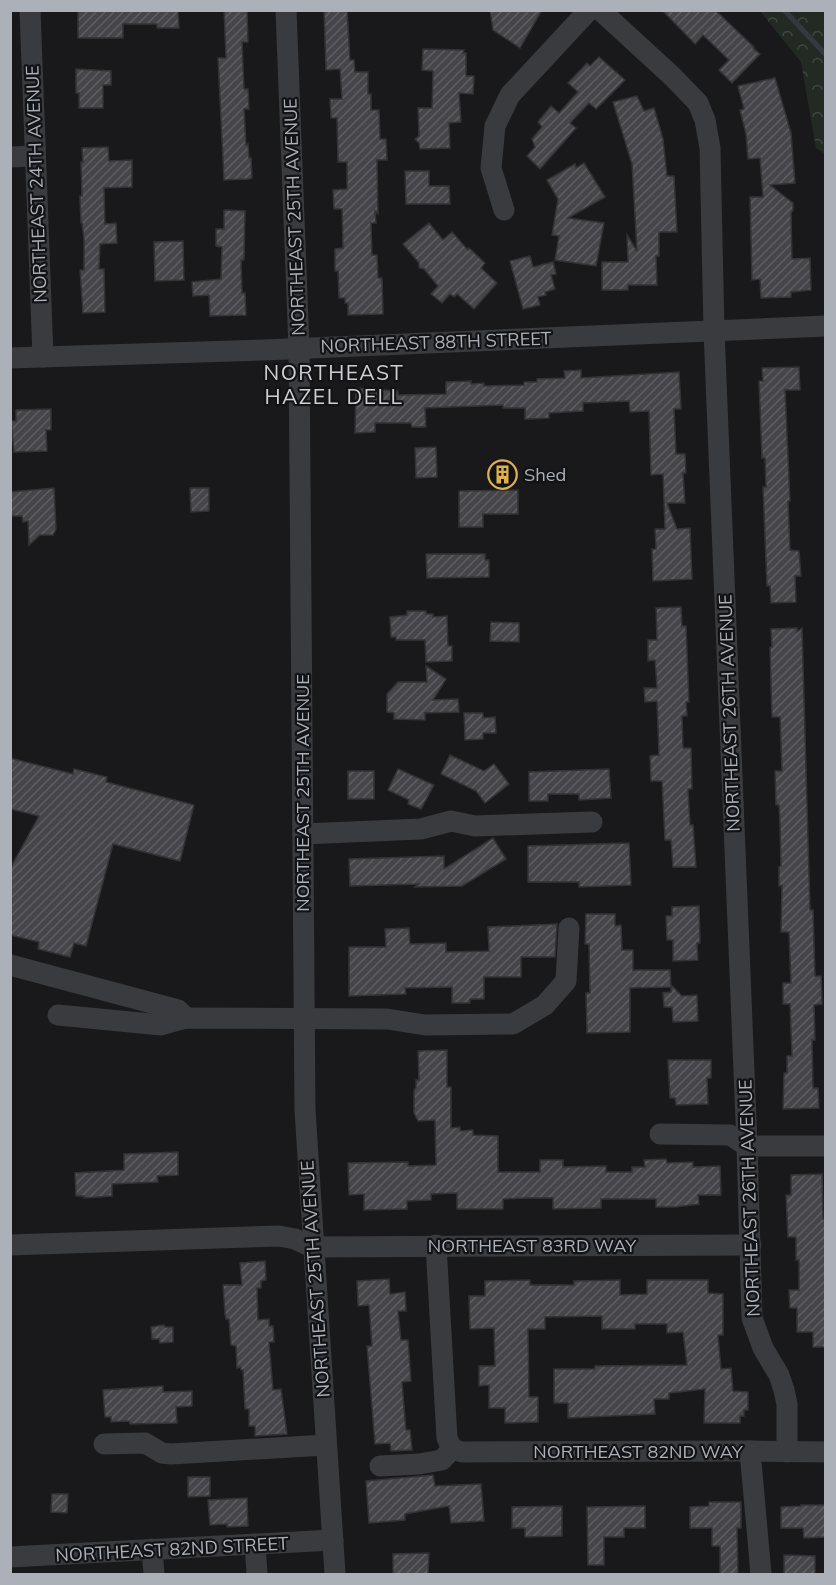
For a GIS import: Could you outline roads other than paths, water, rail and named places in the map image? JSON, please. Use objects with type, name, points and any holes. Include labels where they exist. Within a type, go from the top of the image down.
[{"type":"street","name":"NORTHEAST 24TH AVENUE","points":[[30,10],[43,357]]},
{"type":"street","name":"NORTHEAST 25TH AVENUE","points":[[286,10],[299,348],[306,1140],[335,1575]]},
{"type":"street","points":[[504,210],[491,168],[495,126],[510,95],[589,10]]},
{"type":"street","name":"NORTHEAST 26TH AVENUE","points":[[600,10],[698,103],[705,120],[710,148],[714,330],[748,1218],[751,1245],[752,1318],[784,1390],[787,1404],[787,1452]]},
{"type":"street","points":[[10,157],[35,156]]},
{"type":"street","name":"NORTHEAST 88TH STREET","points":[[10,358],[825,326]]},
{"type":"street","points":[[303,834],[421,829],[451,821],[475,826],[592,822]]},
{"type":"street","points":[[74,982],[63,1016],[161,1025],[186,1018],[387,1019],[425,1025],[513,1024],[545,1005],[566,981],[569,928]]},
{"type":"street","points":[[10,965],[178,1010],[186,1018]]},
{"type":"street","points":[[660,1134],[730,1135],[747,1146],[825,1146]]},
{"type":"street","points":[[10,1245],[279,1236],[295,1239],[312,1247]]},
{"type":"street","points":[[380,1466],[442,1460],[452,1449],[447,1438],[436,1245]]},
{"type":"street","name":"NORTHEAST 83RD WAY","points":[[312,1247],[751,1245]]},
{"type":"street","points":[[104,1444],[145,1443],[171,1454],[326,1445]]},
{"type":"street","name":"NORTHEAST 82ND WAY","points":[[452,1449],[462,1452],[825,1452]]},
{"type":"street","points":[[750,1451],[761,1575]]},
{"type":"street","name":"NORTHEAST 82ND STREET","points":[[10,1557],[333,1540]]},
{"type":"street","points":[[255,1544],[257,1575]]},
{"type":"street","points":[[152,1550],[154,1575]]},
{"type":"waterway","points":[[784,10],[826,55]]},
{"type":"place","name":"Shed","points":[[503,474]]},
{"type":"district","name":"NORTHEAST HAZEL DELL","points":[[334,384]]}]
